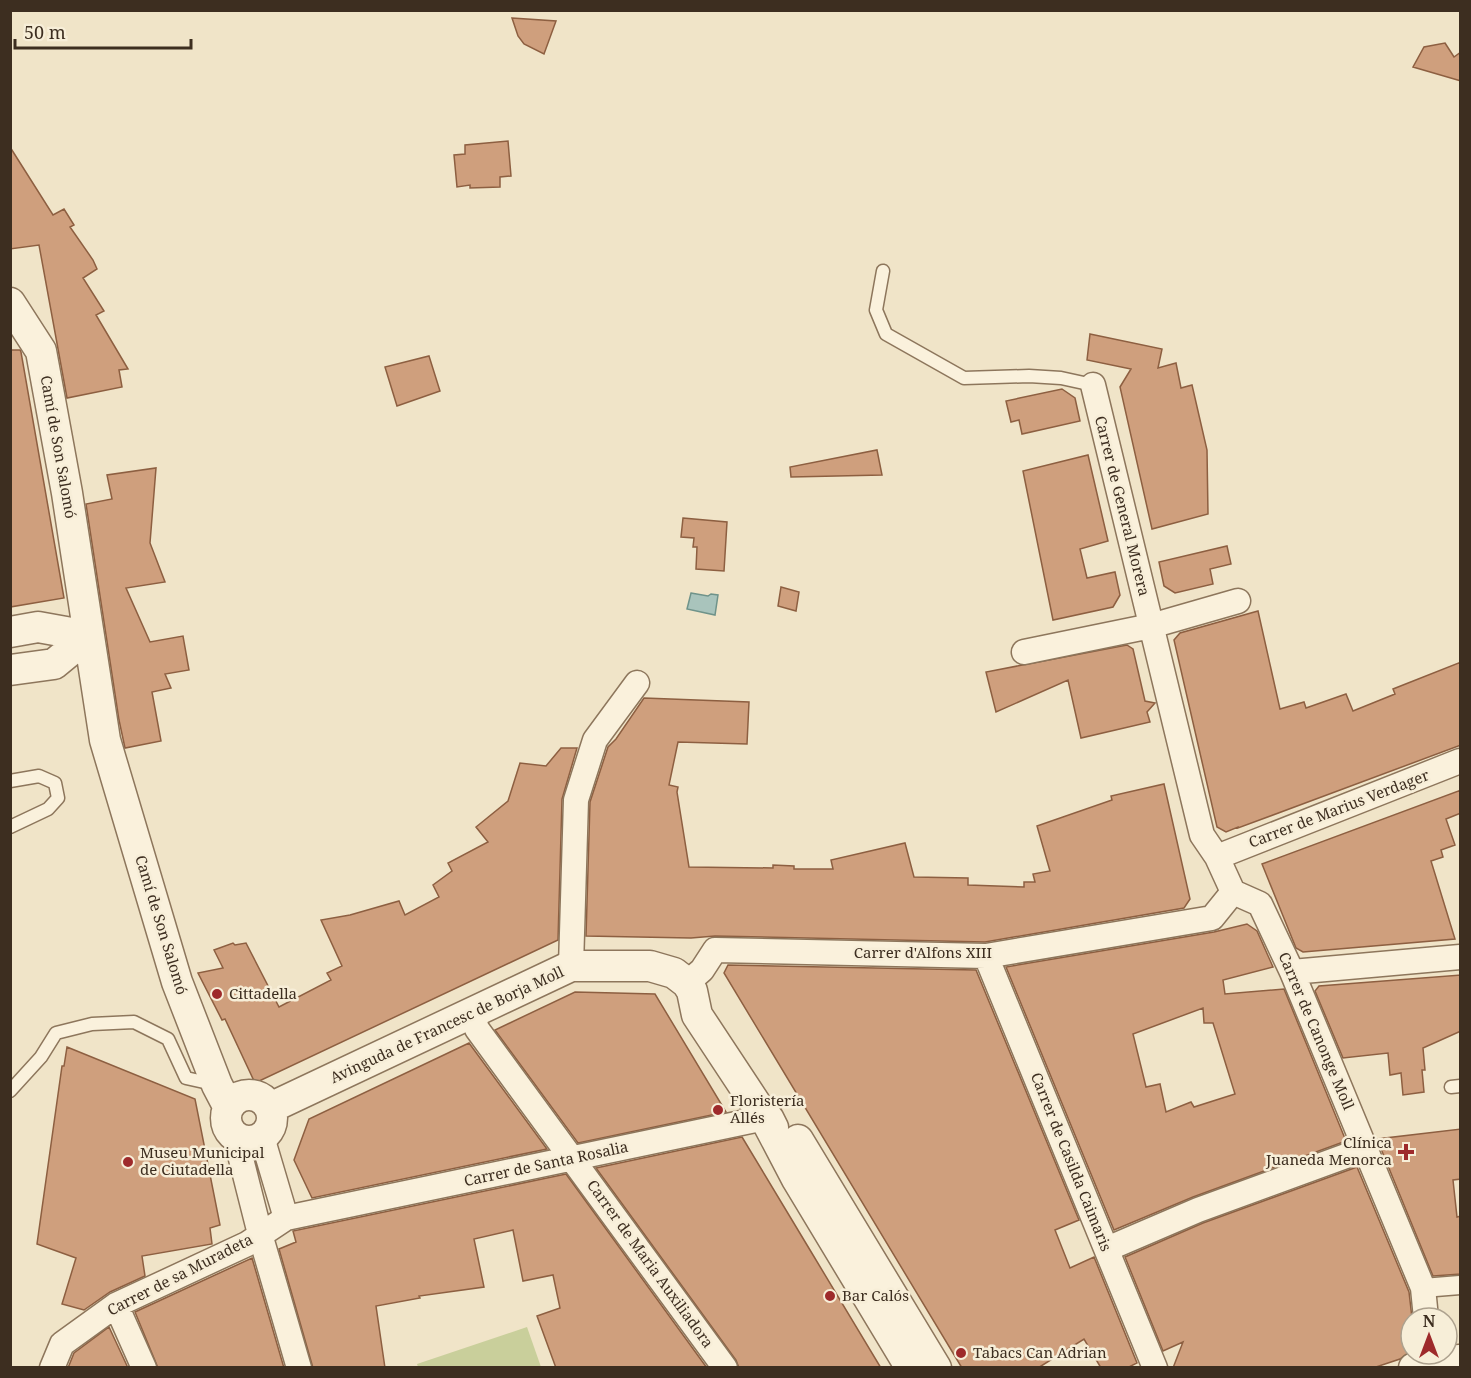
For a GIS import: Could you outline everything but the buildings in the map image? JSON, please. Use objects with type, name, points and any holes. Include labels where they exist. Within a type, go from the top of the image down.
[{"type":"street","name":"Camí de Son Salomó","points":[[10,303],[41,351],[67,493],[103,732],[177,982],[222,1095],[228,1129],[249,1138]]},
{"type":"street","name":"Carrer de General Morera","points":[[1093,385],[1202,835],[1217,856]]},
{"type":"street","points":[[1024,652],[1151,626],[1238,601]]},
{"type":"street","points":[[10,632],[38,627],[88,636]]},
{"type":"street","points":[[10,670],[54,664],[88,636]]},
{"type":"street","points":[[54,664],[71,674],[103,732]]},
{"type":"street","points":[[571,966],[576,800],[595,740],[637,682]]},
{"type":"street","name":"Carrer de Marius Verdager","points":[[1217,856],[1461,761]]},
{"type":"street","points":[[1217,856],[1233,892]]},
{"type":"street","name":"Carrer d'Alfons XIII","points":[[689,987],[715,950],[986,956],[1212,918],[1233,892]]},
{"type":"street","name":"Carrer de Canonge Moll","points":[[1233,892],[1260,904],[1293,972],[1423,1288],[1425,1306]]},
{"type":"street","name":"Carrer de Casilda Caimaris","points":[[986,956],[1155,1368]]},
{"type":"street","points":[[1293,972],[1461,957]]},
{"type":"street","name":"Avinguda de Francesc de Borja Moll","points":[[270,1108],[571,966],[650,966],[674,973],[689,987],[712,1001],[936,1368]]},
{"type":"street","points":[[689,987],[697,1015],[765,1118],[797,1179],[911,1368]]},
{"type":"street","name":"Carrer de Maria Auxiliadora","points":[[472,1013],[477,1029],[725,1368]]},
{"type":"street","points":[[222,1095],[235,1099],[251,1095],[259,1097],[270,1108],[271,1124],[249,1138]]},
{"type":"street","points":[[765,1118],[771,1117],[793,1158],[812,1163]]},
{"type":"street","name":"Carrer de Santa Rosalia","points":[[260,1233],[286,1218],[765,1118]]},
{"type":"street","points":[[249,1138],[286,1218]]},
{"type":"street","points":[[249,1138],[260,1233],[299,1368]]},
{"type":"street","points":[[1107,1249],[1230,1198],[1365,1149]]},
{"type":"street","name":"Carrer de sa Muradeta","points":[[52,1368],[62,1344],[116,1305],[247,1244],[260,1233]]},
{"type":"street","points":[[1423,1288],[1461,1285]]},
{"type":"street","points":[[116,1305],[144,1368]]},
{"type":"lane","points":[[883,271],[876,309],[886,334],[964,378],[1050,377],[1093,385]]},
{"type":"lane","points":[[10,781],[39,776],[55,783],[58,798],[48,809],[10,826]]},
{"type":"lane","points":[[10,1091],[41,1057],[56,1033],[92,1024],[134,1022],[168,1039],[186,1078],[222,1095]]},
{"type":"green space","points":[[527,1327],[541,1367],[418,1367],[417,1364]]},
{"type":"water","points":[[691,593],[718,595],[715,615],[687,609]]},
{"type":"place","name":"Cittadella","points":[[217,994]]},
{"type":"place","name":"Floristería Allés","points":[[718,1110]]},
{"type":"place","name":"Clínica Juaneda Menorca","points":[[1406,1152]]},
{"type":"place","name":"Museu Municipal de Ciutadella","points":[[128,1162]]},
{"type":"place","name":"Bar Calós","points":[[830,1296]]},
{"type":"place","name":"Tabacs Can Adrian","points":[[961,1353]]}]
